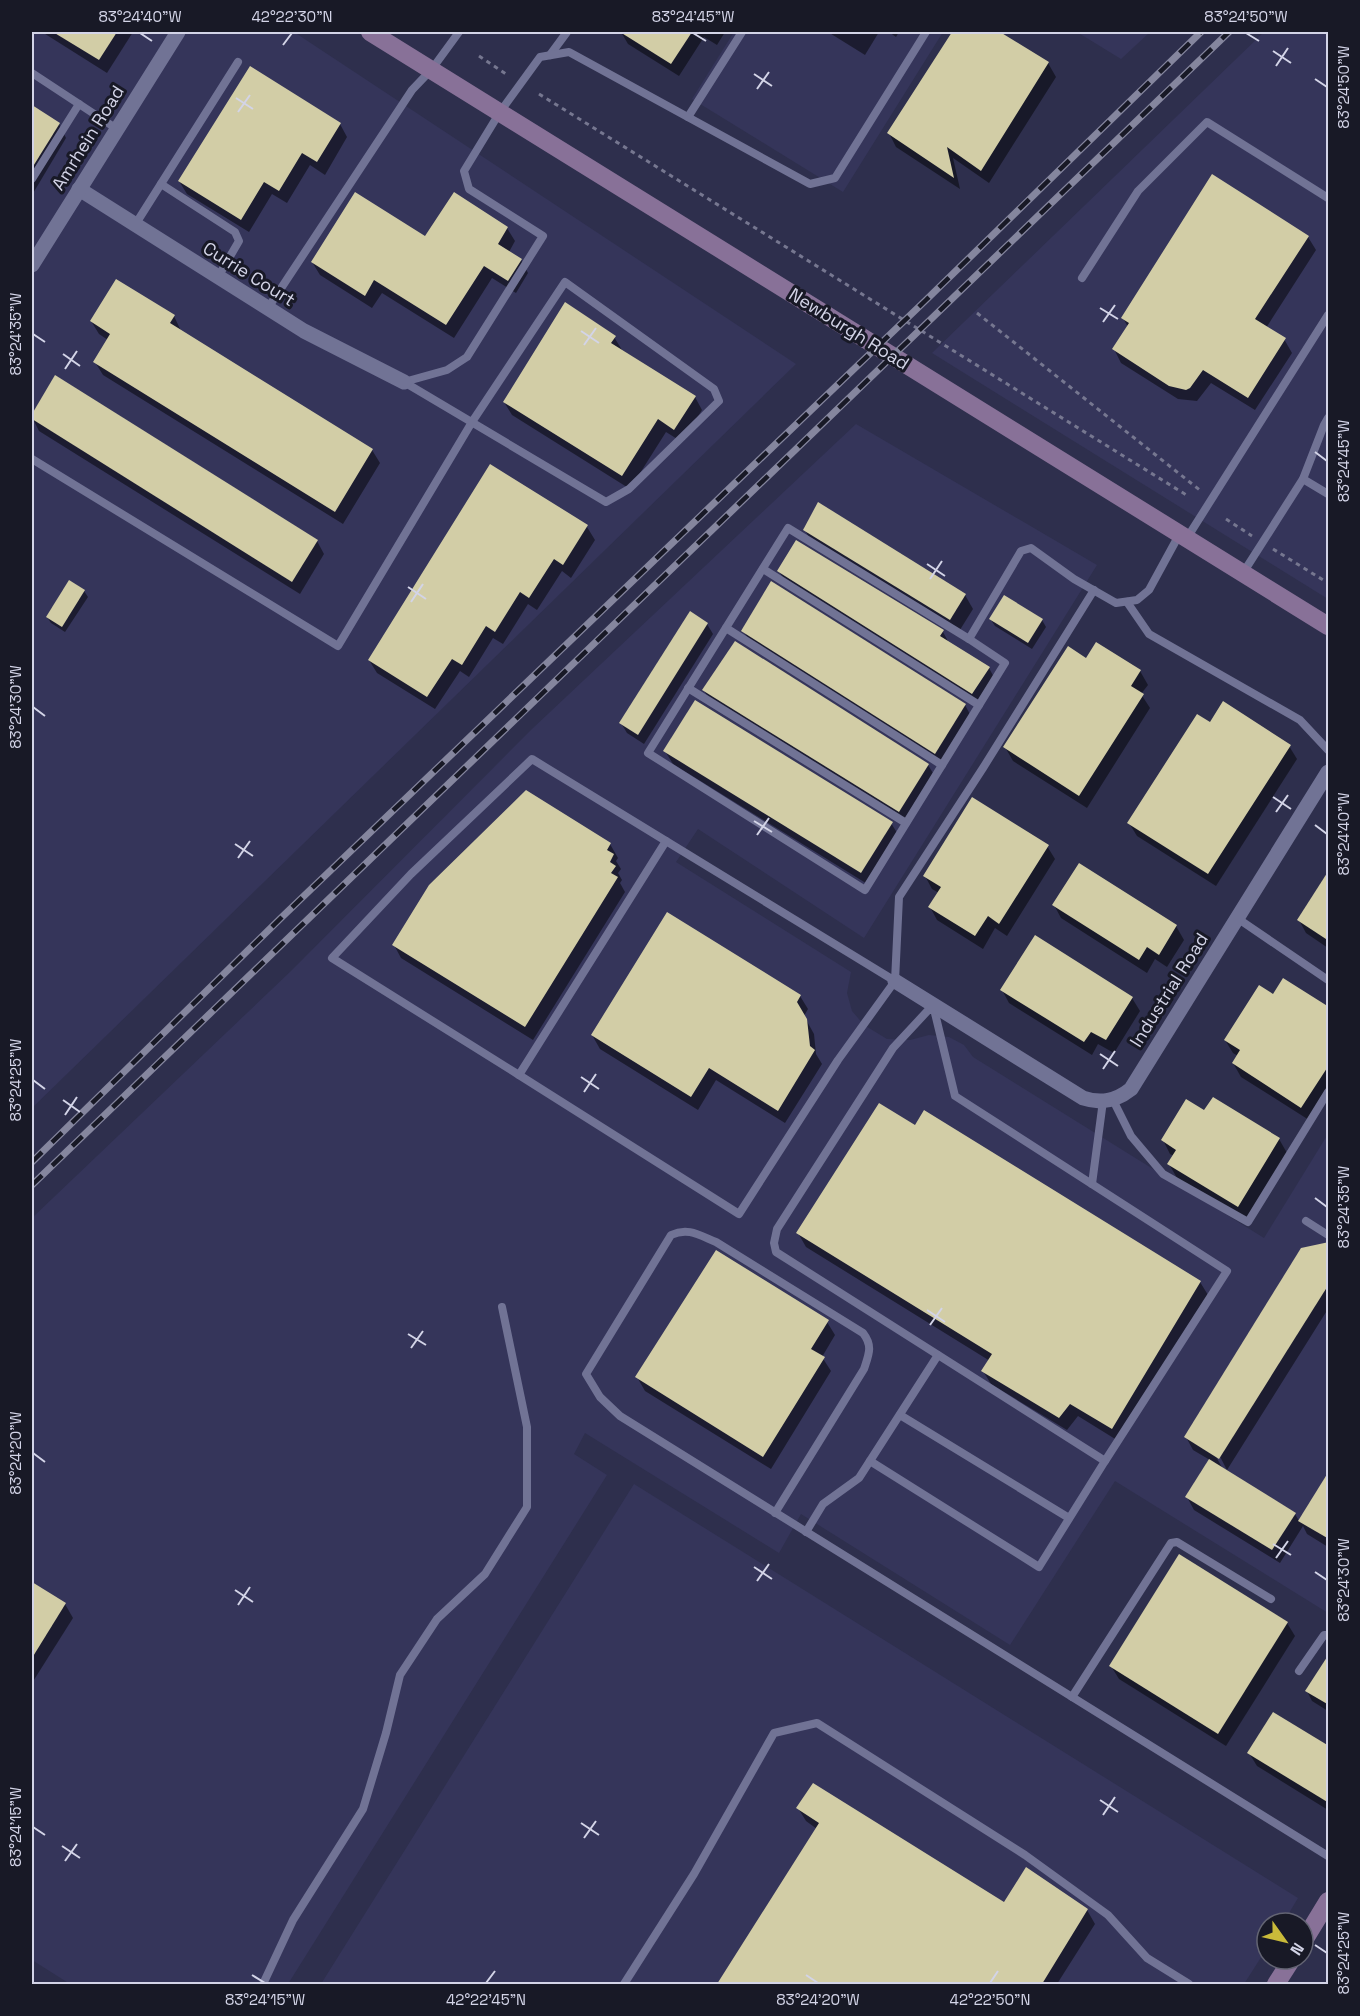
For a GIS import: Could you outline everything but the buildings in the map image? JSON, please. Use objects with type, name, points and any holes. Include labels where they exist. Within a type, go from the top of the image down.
[{"type":"main road","name":"Newburgh Road","points":[[370,32],[1329,626]]},
{"type":"main road","points":[[1315,1923],[1329,1901]]},
{"type":"main road","points":[[1276,1984],[1284,1971]]},
{"type":"street","name":"Amrhein Road","points":[[32,265],[178,32]]},
{"type":"street","name":"Currie Court","points":[[79,189],[304,331],[405,382]]},
{"type":"street","name":"Industrial Road","points":[[1108,1100],[1131,1089],[1329,772]]},
{"type":"street","points":[[895,981],[1083,1098],[1108,1100]]},
{"type":"lane","points":[[268,308],[412,90],[432,69],[459,32]]},
{"type":"lane","points":[[550,55],[567,32]]},
{"type":"lane","points":[[688,117],[742,32]]},
{"type":"lane","points":[[405,382],[447,370],[467,357],[543,236],[469,189],[464,171],[500,112],[540,57],[569,52],[810,184],[835,178],[926,32]]},
{"type":"lane","points":[[135,225],[238,62]]},
{"type":"lane","points":[[32,73],[117,129]]},
{"type":"lane","points":[[32,179],[79,104]]},
{"type":"lane","points":[[1082,278],[1138,190],[1206,122],[1329,198]]},
{"type":"lane","points":[[161,184],[235,232],[239,241],[218,277]]},
{"type":"lane","points":[[32,459],[338,646],[472,422],[565,282],[714,389],[719,400],[629,489],[606,502],[472,422],[405,382]]},
{"type":"lane","points":[[969,639],[1021,550],[1032,548],[1074,579],[1116,603],[1137,600],[1149,590],[1184,536],[1211,500],[1329,315]]},
{"type":"lane","points":[[1243,573],[1303,478],[1329,418]]},
{"type":"lane","points":[[1303,478],[1329,494]]},
{"type":"lane","points":[[788,528],[1005,663],[865,890],[648,753],[762,568],[788,528]]},
{"type":"lane","points":[[762,568],[979,705]]},
{"type":"lane","points":[[895,981],[532,759],[411,874],[332,958],[739,1214],[838,1060],[895,981],[899,897],[1094,590]]},
{"type":"lane","points":[[1127,602],[1149,634],[1300,720],[1329,750]]},
{"type":"lane","points":[[726,628],[942,765]]},
{"type":"lane","points":[[688,688],[906,823]]},
{"type":"lane","points":[[519,1075],[666,841]]},
{"type":"lane","points":[[1238,918],[1329,980]]},
{"type":"lane","points":[[870,1461],[1039,1567],[1227,1271],[955,1096],[933,1005]]},
{"type":"lane","points":[[933,1005],[893,1048],[777,1229],[774,1243],[776,1252],[1105,1461]]},
{"type":"lane","points":[[1108,1100],[1131,1136],[1163,1174],[1248,1222],[1329,1092]]},
{"type":"lane","points":[[1092,1184],[1108,1100]]},
{"type":"lane","points":[[1306,1221],[1329,1235]]},
{"type":"lane","points":[[775,1513],[864,1369],[869,1355],[869,1341],[863,1333],[716,1242],[681,1230],[671,1235],[586,1374],[600,1397],[620,1416],[775,1513],[1329,1857]]},
{"type":"lane","points":[[263,1984],[292,1920],[363,1809],[386,1733],[400,1675],[437,1619],[485,1574],[527,1508],[527,1427],[502,1306]]},
{"type":"lane","points":[[806,1532],[823,1504],[859,1478],[938,1355]]},
{"type":"lane","points":[[900,1415],[1069,1518]]},
{"type":"lane","points":[[1072,1697],[1171,1543],[1177,1542],[1271,1599]]},
{"type":"lane","points":[[1299,1671],[1324,1635],[1329,1635]]},
{"type":"lane","points":[[624,1984],[694,1874],[774,1733],[817,1723],[1024,1855],[1108,1915],[1148,1958],[1189,1984]]},
{"type":"path","points":[[479,56],[506,74]]},
{"type":"path","points":[[538,94],[1188,496]]},
{"type":"path","points":[[977,313],[1211,500]]},
{"type":"path","points":[[1226,519],[1329,583]]},
{"type":"shaded area","points":[[32,32],[294,32],[796,364],[32,1108]]},
{"type":"shaded area","points":[[734,32],[943,32],[843,192],[692,99]]},
{"type":"shaded area","points":[[1077,32],[1150,32],[1121,59]]},
{"type":"shaded area","points":[[1264,32],[1328,32],[1328,599],[932,353]]},
{"type":"shaded area","points":[[856,424],[1097,565],[864,938],[698,829],[676,862],[851,972],[847,993],[852,1011],[864,1025],[887,1039],[910,1040],[929,1035],[949,1037],[964,1045],[973,1057],[1264,1238],[1328,1134],[1328,1613],[1115,1481],[1010,1645],[801,1514],[779,1553],[585,1433],[574,1454],[607,1475],[288,1984],[70,1984],[32,1960],[32,1218],[291,971],[532,729]]},
{"type":"shaded area","points":[[634,1484],[1298,1898],[1290,1911],[1255,1911],[1255,1967],[1244,1984],[321,1984]]},
{"type":"railway","points":[[32,1162],[283,916],[926,300],[1201,32]]},
{"type":"railway","points":[[32,1185],[1229,32]]}]
